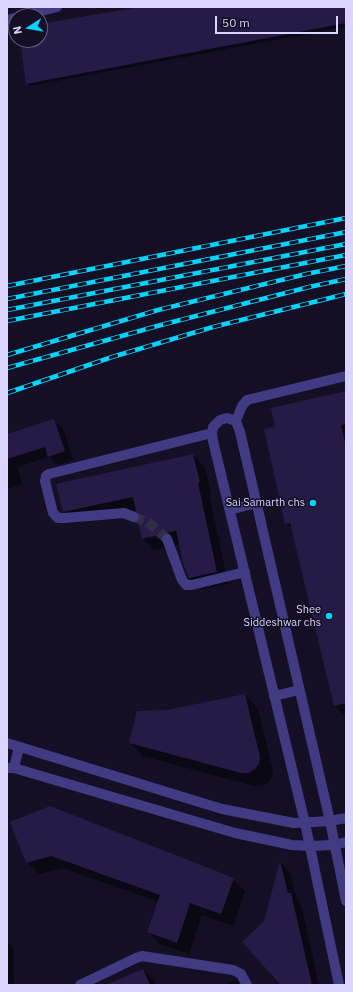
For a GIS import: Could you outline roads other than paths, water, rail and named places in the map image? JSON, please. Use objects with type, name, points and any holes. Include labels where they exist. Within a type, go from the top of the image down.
[{"type":"street","points":[[346,376],[247,400],[242,406],[236,422],[240,432],[330,822],[346,901]]},
{"type":"street","points":[[236,422],[227,418],[220,420],[213,427],[212,433],[305,823],[339,985]]},
{"type":"street","points":[[134,517],[124,513],[58,518],[53,513],[45,481],[46,476],[212,433]]},
{"type":"street","points":[[230,510],[256,503]]},
{"type":"street","points":[[167,538],[182,580],[186,585],[192,585],[244,572]]},
{"type":"street","points":[[274,696],[299,690]]},
{"type":"street","points":[[7,743],[222,809],[294,824],[330,822],[346,818]]},
{"type":"street","points":[[19,747],[10,768],[235,833],[292,845],[334,845],[346,842]]},
{"type":"street","points":[[80,985],[142,956],[234,970],[241,974],[247,985]]},
{"type":"tunnel","points":[[134,517],[148,522],[167,539]]},
{"type":"railway","points":[[7,286],[346,218]]},
{"type":"railway","points":[[7,299],[346,232]]},
{"type":"railway","points":[[7,310],[346,244]]},
{"type":"railway","points":[[7,321],[346,255]]},
{"type":"railway","points":[[7,355],[158,310],[306,274],[346,266]]},
{"type":"railway","points":[[7,368],[161,325],[346,279]]},
{"type":"railway","points":[[7,393],[112,357],[213,327],[346,294]]},
{"type":"place","name":"Sai Samarth chs","points":[[313,503]]},
{"type":"place","name":"Shee Siddeshwar chs","points":[[329,616]]}]
